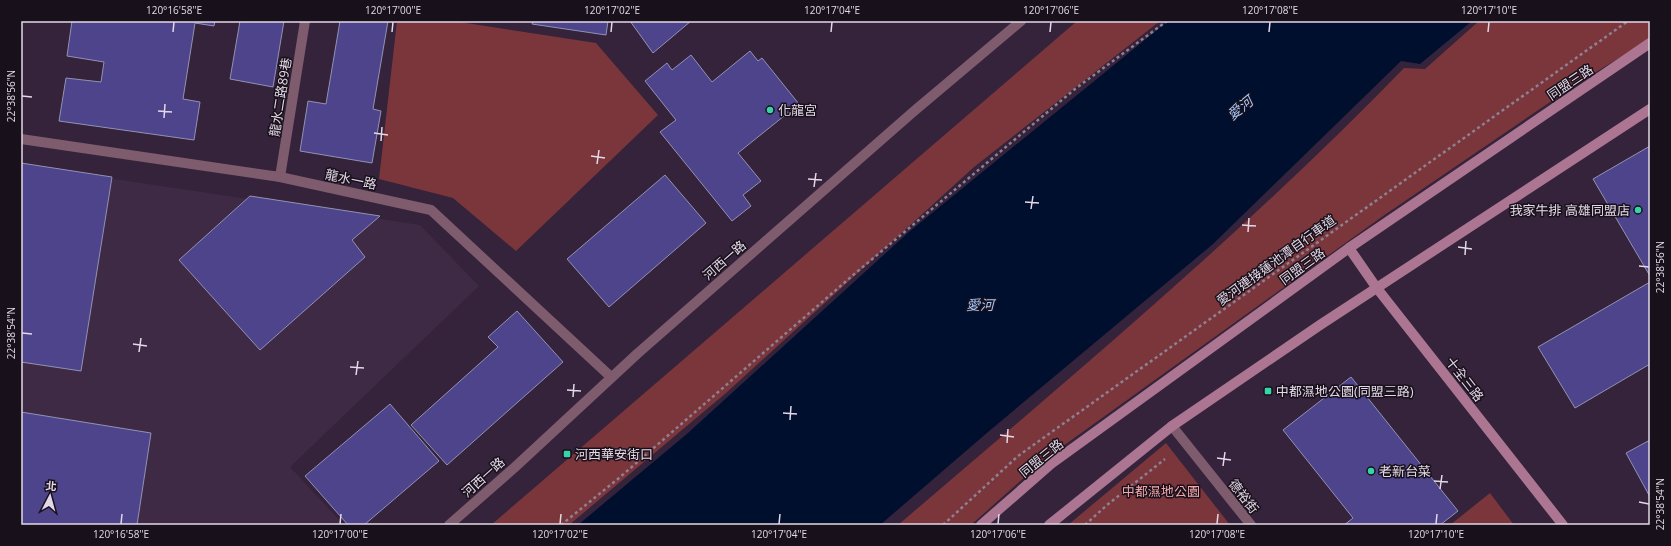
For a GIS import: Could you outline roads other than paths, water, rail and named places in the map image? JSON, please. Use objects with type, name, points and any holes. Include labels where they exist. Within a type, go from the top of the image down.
[{"type":"street","name":"龍水二路89巷","points":[[280,176],[305,21]]},
{"type":"street","name":"河西一路","points":[[449,525],[514,468],[611,377],[913,112],[1020,21]]},
{"type":"street","name":"同盟三路","points":[[981,525],[1051,464],[1348,248],[1650,43]]},
{"type":"street","points":[[1048,525],[1172,426],[1376,288],[1650,109]]},
{"type":"street","name":"龍水一路","points":[[21,139],[280,176],[431,210],[611,377]]},
{"type":"street","name":"十全三路","points":[[1348,248],[1376,288],[1563,525]]},
{"type":"street","name":"德裕街","points":[[1172,426],[1250,525]]},
{"type":"water","name":"愛河","points":[[1168,21],[1472,21],[1420,64],[1401,61],[1213,244],[988,432],[880,525],[578,525],[688,433],[910,231]]},
{"type":"place","name":"化龍宮","points":[[770,110]]},
{"type":"place","name":"我家牛排 高雄同盟店","points":[[1638,210]]},
{"type":"place","name":"中都濕地公園(同盟三路)","points":[[1268,391]]},
{"type":"place","name":"河西華安街口","points":[[567,454]]},
{"type":"place","name":"老新台菜","points":[[1371,471]]},
{"type":"park label","name":"中都濕地公園","points":[[1161,491]]}]
